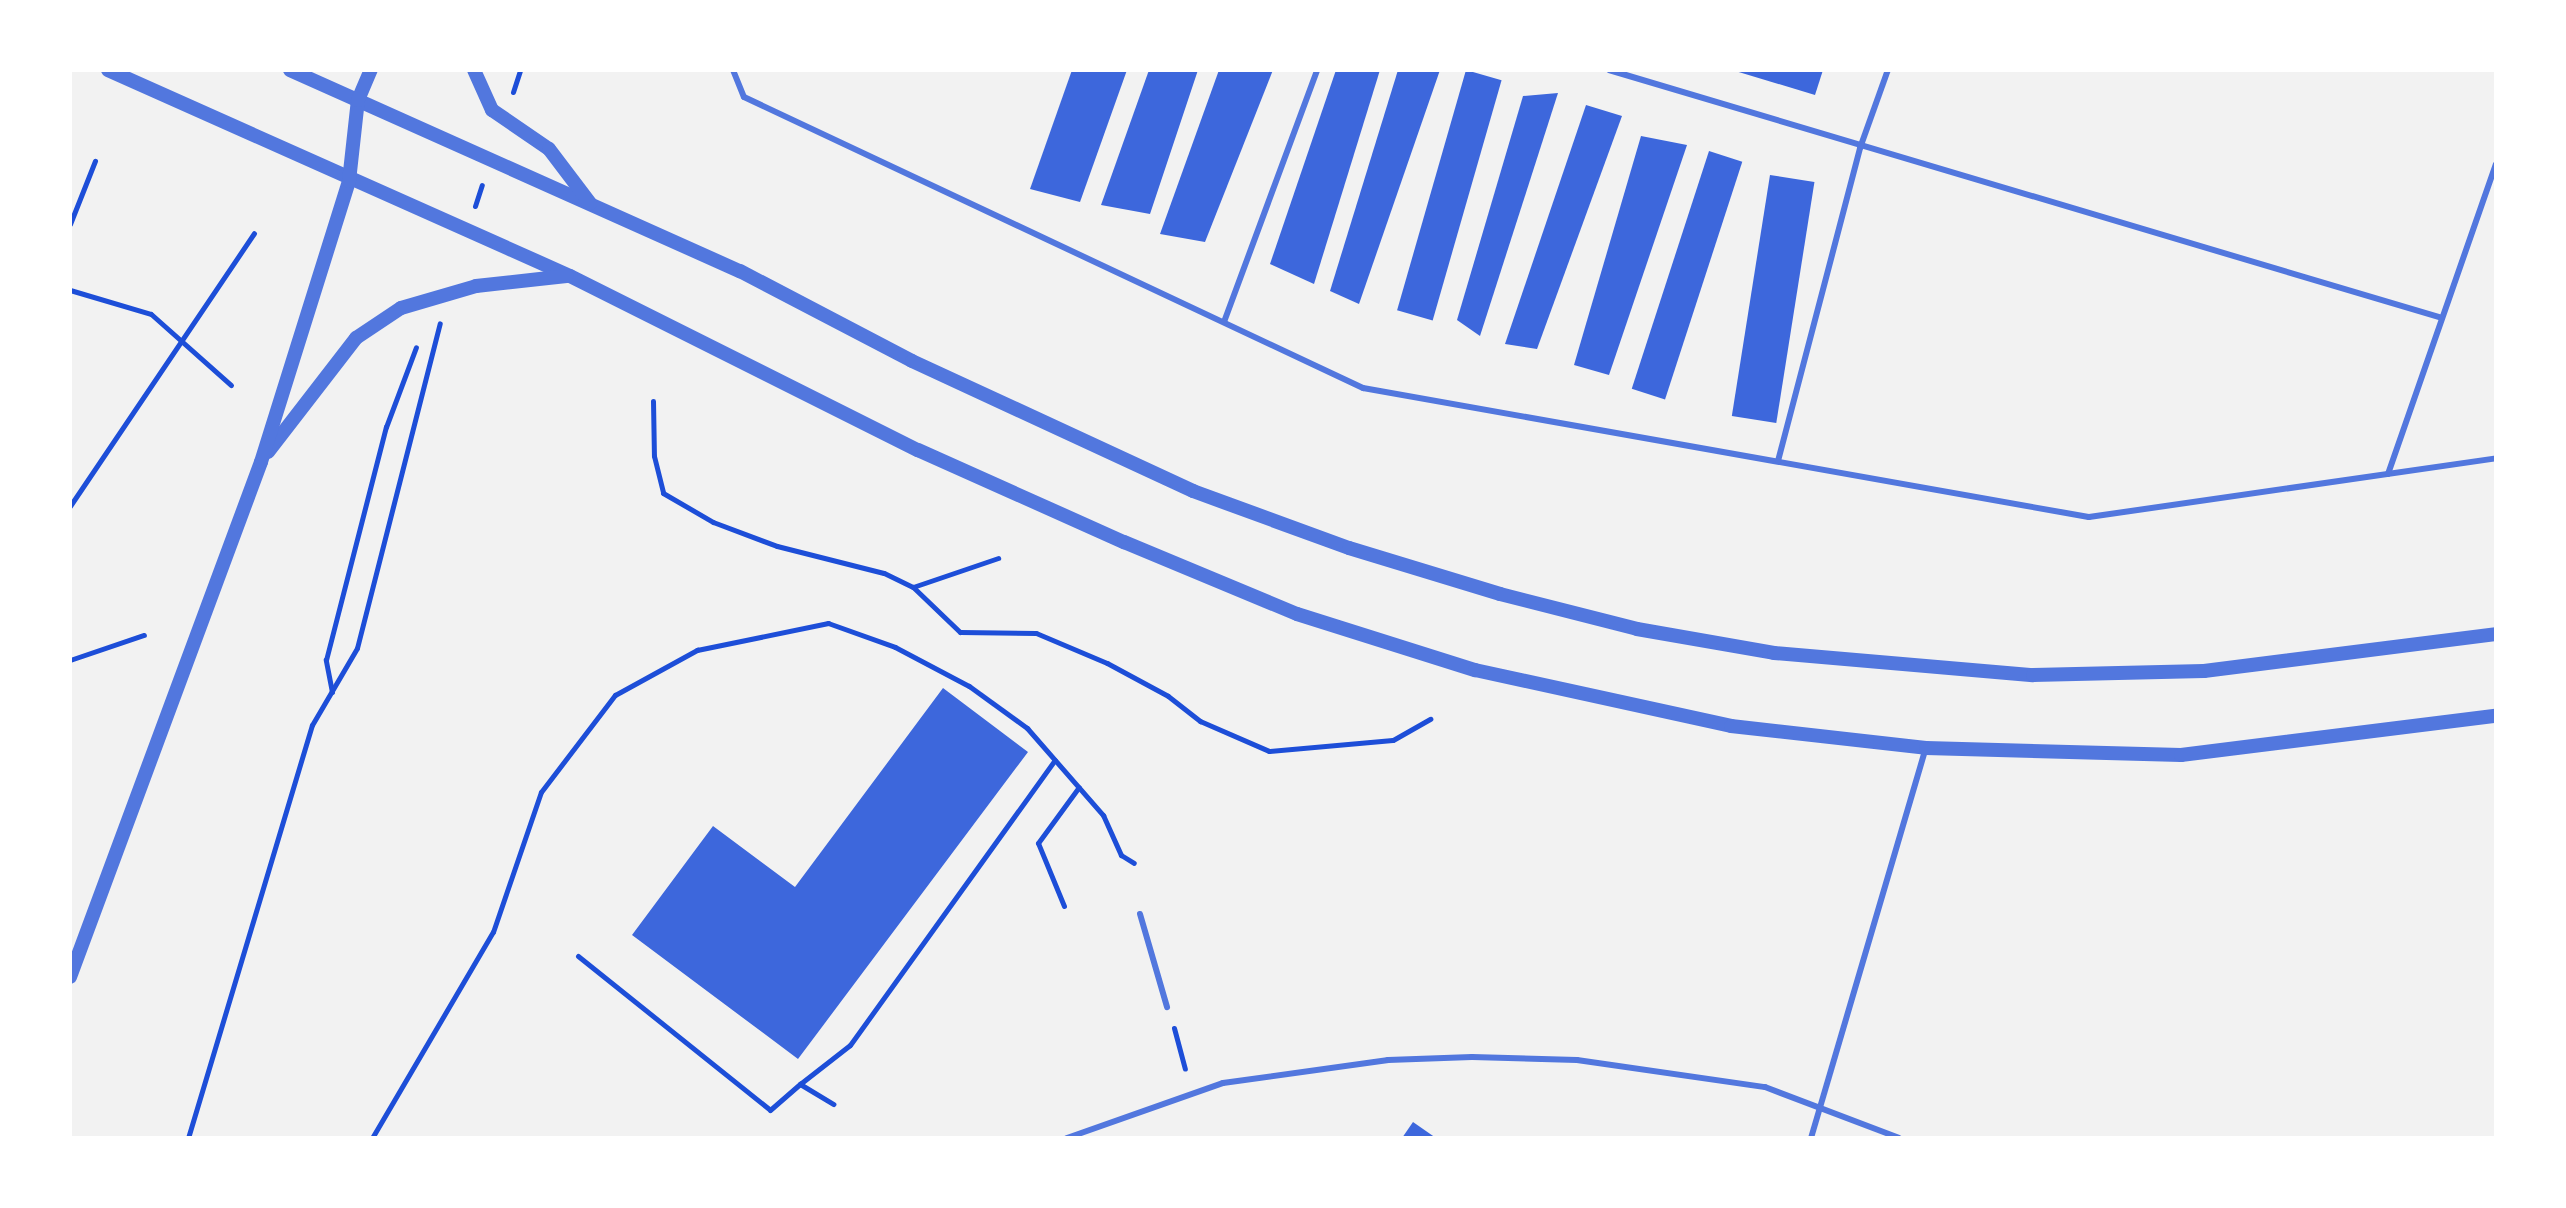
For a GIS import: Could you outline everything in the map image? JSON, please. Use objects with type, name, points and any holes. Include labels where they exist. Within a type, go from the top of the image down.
[{"type":"street","points":[[108,70],[349,181],[570,276],[918,450],[1297,614],[1475,670],[1731,726],[1926,748],[2181,755],[2496,716]]},
{"type":"street","points":[[290,70],[740,271],[912,361],[1193,491],[1349,548],[1637,629],[1774,653],[2033,675],[2204,671],[2496,634]]},
{"type":"street","points":[[70,977],[261,462],[349,181],[358,100],[371,70]]},
{"type":"street","points":[[474,70],[492,110],[549,149],[593,207]]},
{"type":"street","points":[[261,462],[356,338],[401,308],[476,286],[570,276]]},
{"type":"lane","points":[[733,70],[744,97],[1363,388],[2089,517],[2496,458]]},
{"type":"lane","points":[[1224,322],[1317,70]]},
{"type":"lane","points":[[1609,70],[1860,148],[2442,318]]},
{"type":"lane","points":[[1778,461],[1860,148],[1888,70]]},
{"type":"lane","points":[[2388,474],[2496,164]]},
{"type":"lane","points":[[1811,1138],[1926,748]]},
{"type":"lane","points":[[1140,914],[1167,1007]]},
{"type":"lane","points":[[1067,1138],[1223,1083],[1402,1060],[1577,1060],[1765,1087],[1899,1138]]},
{"type":"path","points":[[511,99],[520,70]]},
{"type":"path","points":[[70,224],[95,161]]},
{"type":"path","points":[[473,214],[487,171]]},
{"type":"path","points":[[70,506],[185,340],[254,233]]},
{"type":"path","points":[[70,290],[151,314],[185,340],[231,385]]},
{"type":"path","points":[[188,1138],[312,725],[357,648],[443,314]]},
{"type":"path","points":[[332,692],[326,660],[386,427],[416,347]]},
{"type":"path","points":[[653,401],[654,456],[663,493],[713,522],[777,546],[860,566],[913,587],[960,632],[1036,633],[1107,663],[1168,696],[1200,721],[1269,751],[1393,740],[1430,719]]},
{"type":"path","points":[[913,587],[998,558]]},
{"type":"path","points":[[372,1138],[493,932],[541,792],[615,695],[697,650],[828,623],[895,647],[969,686],[1027,728],[1103,815],[1121,855],[1134,863]]},
{"type":"path","points":[[70,660],[144,635]]},
{"type":"path","points":[[578,956],[770,1110],[850,1045],[1055,760]]},
{"type":"path","points":[[1064,906],[1038,843],[1079,787]]},
{"type":"path","points":[[1174,1028],[1185,1069]]},
{"type":"path","points":[[800,1084],[833,1104]]},
{"type":"building","points":[[1072,70],[1127,70],[1080,202],[1030,189]]},
{"type":"building","points":[[1149,70],[1198,70],[1150,214],[1101,205]]},
{"type":"building","points":[[1219,70],[1273,70],[1205,242],[1160,234]]},
{"type":"building","points":[[1336,70],[1380,70],[1314,284],[1270,264]]},
{"type":"building","points":[[1398,70],[1440,70],[1359,304],[1330,291]]},
{"type":"building","points":[[1466,70],[1502,80],[1433,321],[1397,310]]},
{"type":"building","points":[[1732,70],[1823,70],[1815,95]]},
{"type":"building","points":[[1558,93],[1480,336],[1457,320],[1523,96]]},
{"type":"building","points":[[1586,105],[1622,116],[1537,349],[1505,344]]},
{"type":"building","points":[[1641,136],[1687,145],[1609,375],[1574,365]]},
{"type":"building","points":[[1709,151],[1742,162],[1665,400],[1632,389]]},
{"type":"building","points":[[1770,175],[1814,182],[1776,423],[1732,416]]},
{"type":"building","points":[[943,688],[1028,752],[798,1059],[632,935],[713,826],[795,887]]},
{"type":"building","points":[[1413,1122],[1436,1138],[1402,1138]]}]
